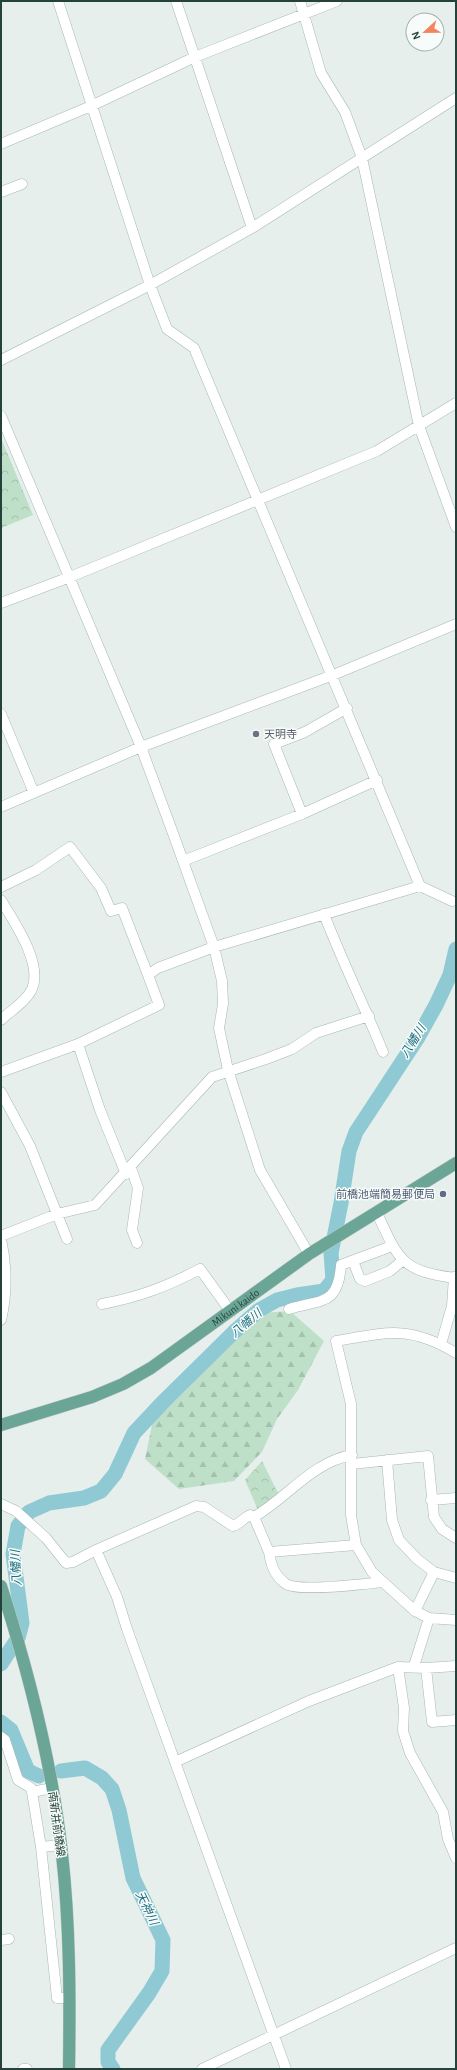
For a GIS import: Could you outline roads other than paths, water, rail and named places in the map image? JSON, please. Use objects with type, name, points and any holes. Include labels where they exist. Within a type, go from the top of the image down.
[{"type":"main road","name":"Mikuni kaido","points":[[1,1425],[92,1397],[123,1384],[151,1368],[231,1312],[309,1254],[456,1163]]},
{"type":"main road","name":"南新井前橋線","points":[[1,1586],[25,1662],[38,1717],[52,1788],[61,1845],[68,1929],[70,1998],[69,2069]]},
{"type":"street","points":[[58,1],[150,285],[167,329],[194,348],[347,708],[420,886],[452,901]]},
{"type":"street","points":[[176,1],[252,228]]},
{"type":"street","points":[[300,1],[306,15],[321,73],[345,112],[362,158],[419,426],[456,527]]},
{"type":"street","points":[[1,144],[92,106],[195,57],[306,15],[337,1]]},
{"type":"street","points":[[1,360],[150,285],[252,228],[456,98]]},
{"type":"street","points":[[1,192],[22,184]]},
{"type":"street","points":[[1,603],[70,577],[377,451],[456,403]]},
{"type":"street","points":[[1,416],[141,747],[183,860],[214,947],[222,981],[223,996],[219,1028],[228,1070],[260,1170],[309,1254]]},
{"type":"street","points":[[1,807],[141,747],[333,675],[456,624]]},
{"type":"street","points":[[302,814],[274,744],[305,732],[347,708]]},
{"type":"street","points":[[1,714],[34,793]]},
{"type":"street","points":[[183,860],[302,814],[377,780]]},
{"type":"street","points":[[1,887],[36,870],[70,847],[101,888],[111,911],[122,908],[159,1005],[78,1044],[1,1072]]},
{"type":"street","points":[[148,975],[158,968],[214,947],[418,888],[420,886]]},
{"type":"street","points":[[1,900],[27,948],[32,961],[35,976],[31,990],[1,1020]]},
{"type":"street","points":[[324,914],[342,962],[368,1016],[383,1052]]},
{"type":"street","points":[[1,1236],[57,1214],[96,1205],[212,1077],[228,1070],[266,1060],[292,1049],[316,1033],[368,1016]]},
{"type":"street","points":[[78,1044],[100,1110],[128,1171],[138,1188],[132,1230],[137,1243]]},
{"type":"street","points":[[1,1092],[30,1146],[67,1239]]},
{"type":"street","points":[[377,1213],[392,1246],[410,1266],[430,1275],[455,1278],[452,1306],[441,1344]]},
{"type":"street","points":[[1,1239],[4,1306],[1,1320]]},
{"type":"street","points":[[289,1309],[329,1299],[338,1288],[341,1265],[392,1246]]},
{"type":"street","points":[[353,1261],[360,1279],[365,1281],[390,1270],[403,1260]]},
{"type":"street","points":[[102,1304],[135,1298],[174,1283],[200,1269],[231,1312]]},
{"type":"street","points":[[456,1353],[441,1344],[410,1333],[392,1332],[336,1341],[351,1404],[351,1514],[356,1545],[372,1572],[415,1611],[429,1618],[456,1620]]},
{"type":"street","points":[[1,1504],[16,1511],[32,1524],[46,1538],[66,1563],[73,1562],[96,1550],[196,1506],[204,1507],[233,1526],[238,1525],[245,1517],[250,1515],[254,1517],[266,1511],[300,1481],[339,1457],[352,1460],[387,1460],[428,1456],[431,1500],[434,1517],[442,1530],[456,1538]]},
{"type":"street","points":[[387,1460],[392,1520],[399,1540],[417,1559],[434,1572],[456,1578]]},
{"type":"street","points":[[431,1500],[456,1498]]},
{"type":"street","points":[[254,1517],[268,1552],[272,1570],[287,1584],[304,1588],[382,1582]]},
{"type":"street","points":[[268,1552],[356,1545]]},
{"type":"street","points":[[96,1550],[117,1597],[127,1629],[286,2069]]},
{"type":"street","points":[[415,1611],[434,1572]]},
{"type":"street","points":[[414,1666],[429,1618]]},
{"type":"street","points":[[175,1762],[309,1701],[398,1667],[414,1666],[426,1668],[456,1666]]},
{"type":"street","points":[[398,1667],[404,1708],[403,1730],[410,1753],[443,1812],[448,1839],[456,1858]]},
{"type":"street","points":[[426,1668],[432,1722],[456,1720]]},
{"type":"street","points":[[1,1737],[4,1740],[18,1780],[31,1788],[41,1847],[57,1998],[70,1998]]},
{"type":"street","points":[[32,1792],[52,1788]]},
{"type":"street","points":[[41,1847],[61,1845]]},
{"type":"street","points":[[202,2069],[456,1948]]},
{"type":"waterway","name":"八幡川","points":[[1,1664],[18,1638],[22,1623],[13,1554],[18,1526],[29,1512],[49,1503],[84,1498],[101,1491],[115,1474],[134,1433],[234,1332],[259,1310],[277,1300],[324,1291],[333,1280],[331,1253],[349,1151],[356,1132],[417,1039],[436,1005],[450,975],[456,949]]},
{"type":"waterway","name":"天神川","points":[[1,1722],[11,1730],[28,1771],[39,1776]]},
{"type":"waterway","name":"天神川","points":[[61,1771],[85,1768],[102,1778],[112,1789],[119,1810],[133,1878],[163,1940],[162,1971],[149,1993],[108,2050],[108,2062],[113,2069]]},
{"type":"place","name":"天明寺","points":[[256,734]]},
{"type":"place","name":"前橋池端簡易郵便局","points":[[443,1194]]}]
